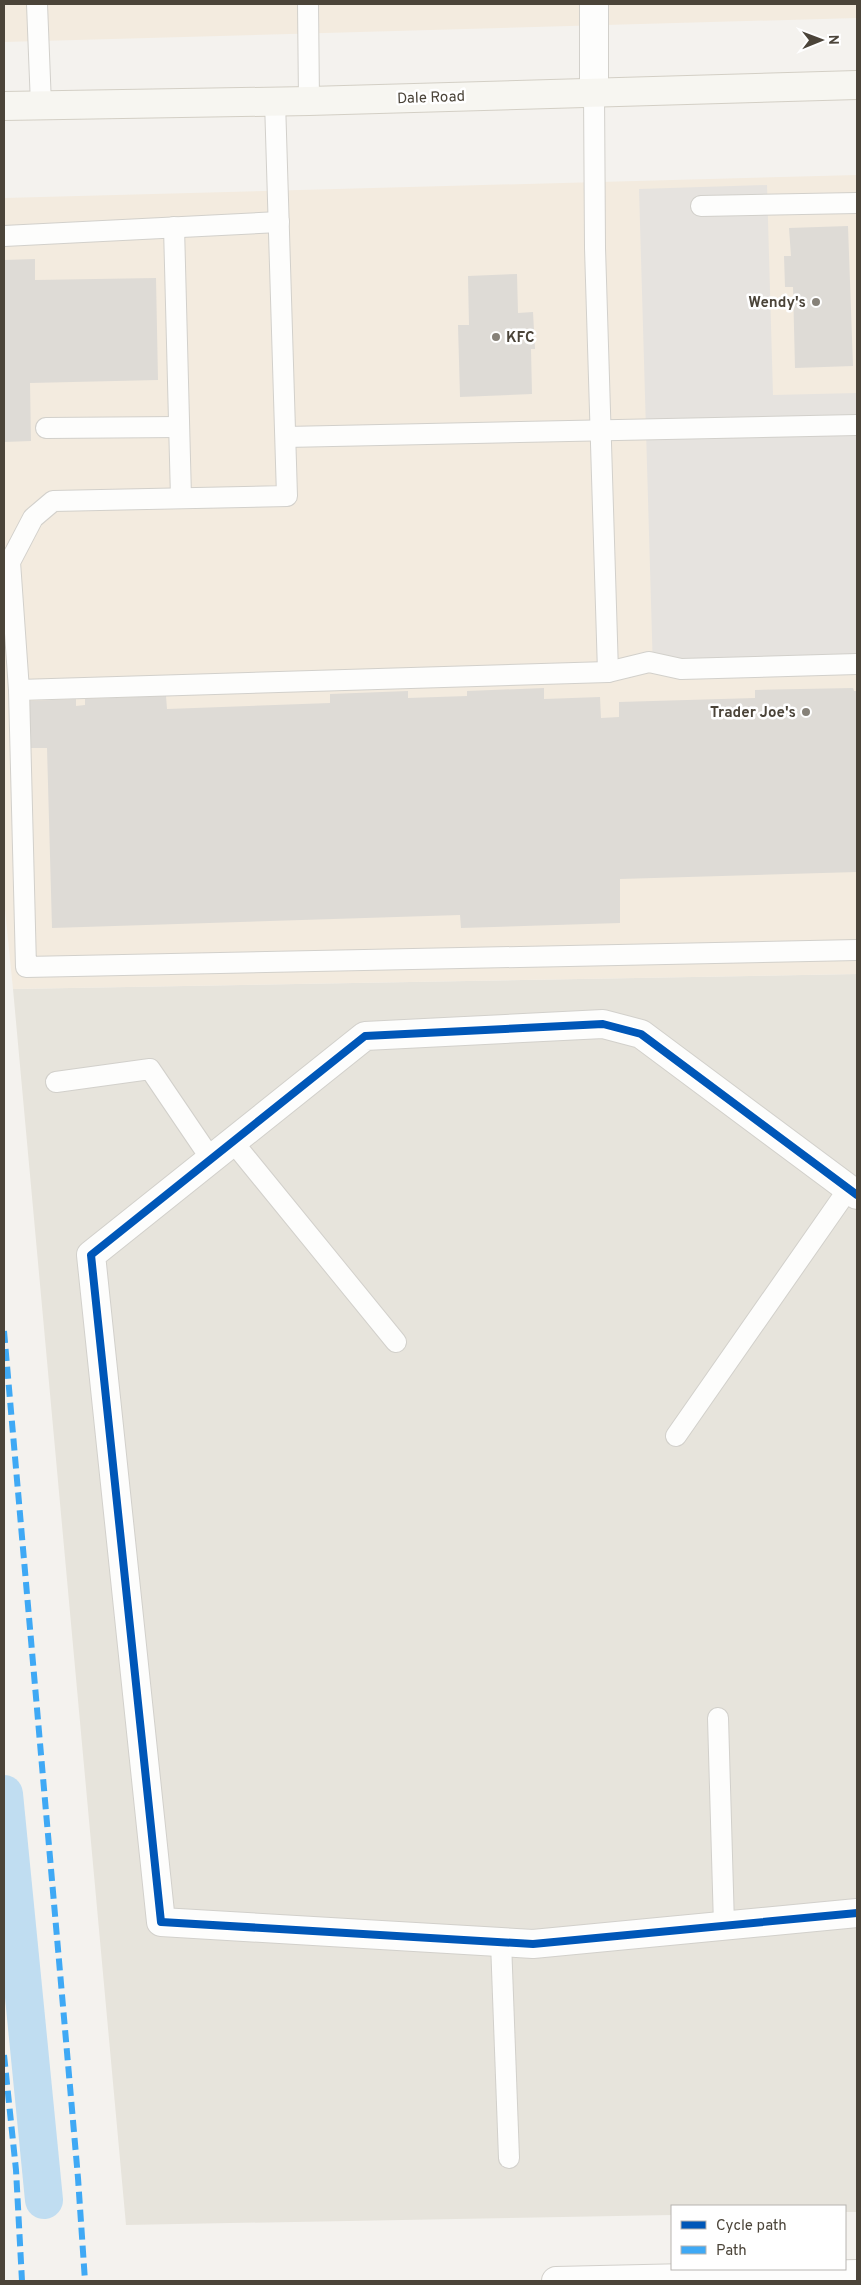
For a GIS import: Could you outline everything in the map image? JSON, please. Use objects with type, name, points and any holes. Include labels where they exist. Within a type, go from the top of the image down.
[{"type":"main road","name":"Dale Road","points":[[4,106],[308,101],[857,85]]},
{"type":"street","points":[[594,4],[594,92]]},
{"type":"street","points":[[853,1191],[641,1034],[603,1024],[365,1036],[91,1255],[161,1922],[533,1944],[857,1913]]},
{"type":"street","points":[[556,2281],[857,2274]]},
{"type":"lane","points":[[37,4],[41,106]]},
{"type":"lane","points":[[308,4],[308,101]]},
{"type":"lane","points":[[594,92],[595,248],[608,672]]},
{"type":"lane","points":[[275,101],[287,496],[53,501],[33,518],[10,562],[19,690],[26,967],[857,950]]},
{"type":"lane","points":[[701,206],[857,203]]},
{"type":"lane","points":[[4,236],[279,222]]},
{"type":"lane","points":[[174,227],[181,498]]},
{"type":"lane","points":[[286,437],[857,425]]},
{"type":"lane","points":[[46,428],[179,427]]},
{"type":"lane","points":[[19,690],[608,672],[649,662],[682,669],[857,664]]},
{"type":"lane","points":[[56,1082],[150,1069],[211,1159]]},
{"type":"lane","points":[[233,1142],[396,1342]]},
{"type":"lane","points":[[676,1436],[853,1191]]},
{"type":"lane","points":[[718,1718],[724,1925]]},
{"type":"lane","points":[[501,1942],[509,2158]]},
{"type":"shaded area","points":[[4,4],[857,4],[857,18],[4,42]]},
{"type":"shaded area","points":[[857,175],[857,974],[13,989],[4,900],[4,198]]},
{"type":"shaded area","points":[[767,185],[773,395],[857,393],[857,665],[653,671],[639,189]]},
{"type":"shaded area","points":[[857,974],[857,2212],[846,2212],[846,2205],[671,2205],[671,2215],[126,2225],[13,989]]},
{"type":"building","points":[[848,226],[853,366],[795,368],[793,287],[785,287],[784,256],[791,256],[789,228]]},
{"type":"building","points":[[35,259],[35,280],[156,278],[158,380],[30,383],[31,441],[4,442],[4,260]]},
{"type":"building","name":"KFC","points":[[517,274],[518,313],[533,312],[535,349],[531,349],[532,394],[460,397],[458,325],[469,325],[468,276]]},
{"type":"building","points":[[544,688],[544,699],[600,697],[601,718],[619,717],[619,702],[755,698],[755,690],[853,688],[854,691],[857,691],[857,872],[620,879],[620,923],[461,928],[460,915],[52,928],[47,748],[30,748],[29,701],[76,699],[76,706],[85,705],[85,699],[166,696],[167,709],[330,703],[330,694],[408,691],[408,698],[467,696],[467,691]]},
{"type":"waterway","points":[[4,1794],[44,2200]]},
{"type":"marked path","points":[[4,1331],[78,2178],[85,2281]]},
{"type":"marked path","points":[[4,2055],[16,2170],[22,2281]]},
{"type":"cycle path","points":[[857,1195],[641,1034],[603,1024],[365,1036],[91,1255],[161,1922],[533,1944],[857,1913]]},
{"type":"place","name":"Wendy's","points":[[816,302]]},
{"type":"place","name":"KFC","points":[[496,337]]},
{"type":"place","name":"Trader Joe's","points":[[806,712]]}]
